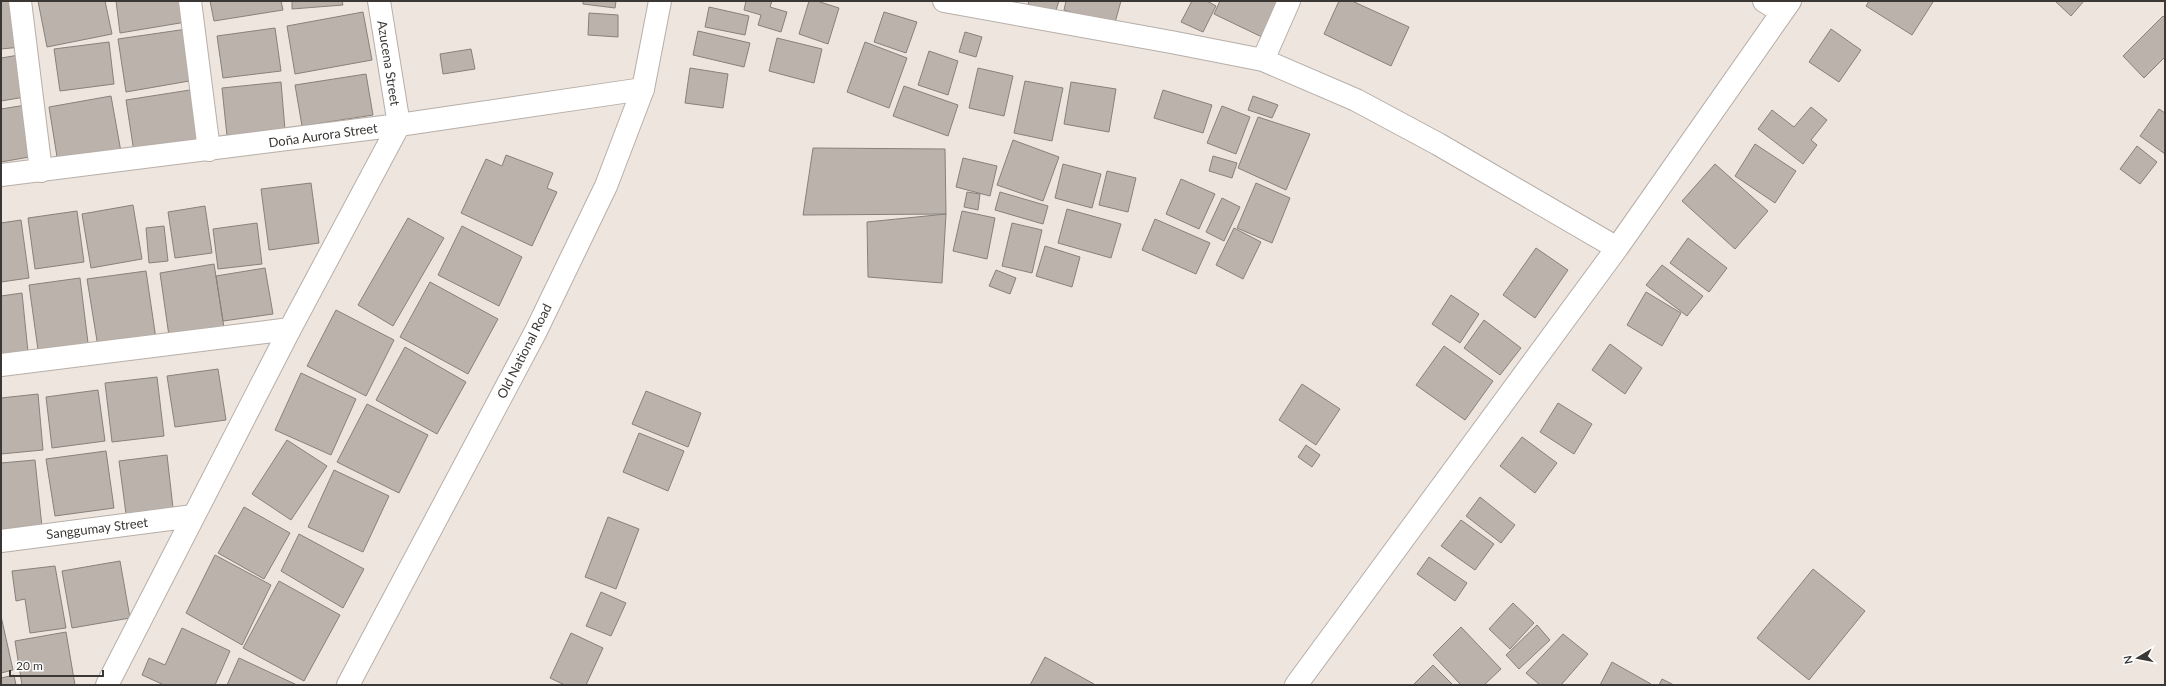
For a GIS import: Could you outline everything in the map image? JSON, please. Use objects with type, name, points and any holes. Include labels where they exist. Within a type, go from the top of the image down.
[{"type":"street","points":[[20,1],[41,171]]},
{"type":"street","points":[[190,1],[209,150]]},
{"type":"street","name":"Azucena Street","points":[[379,1],[399,125]]},
{"type":"street","name":"Old National Road","points":[[348,685],[536,332],[606,186],[644,89],[660,1]]},
{"type":"street","points":[[944,1],[1262,60],[1363,103],[1438,144],[1617,248]]},
{"type":"street","points":[[1262,60],[1289,1]]},
{"type":"street","points":[[1296,685],[1617,248],[1786,7],[1764,1]]},
{"type":"street","name":"Doña Aurora Street","points":[[1,175],[399,125],[644,89]]},
{"type":"street","points":[[107,685],[290,329],[399,125]]},
{"type":"street","points":[[1,365],[290,329]]},
{"type":"street","name":"Sanggumay Street","points":[[1,541],[193,516]]},
{"type":"building","points":[[1,1],[15,1],[21,47],[1,49]]},
{"type":"building","points":[[38,1],[105,1],[112,34],[47,47]]},
{"type":"building","points":[[116,1],[189,1],[192,21],[120,33]]},
{"type":"building","points":[[210,1],[281,1],[283,10],[214,21]]},
{"type":"building","points":[[292,1],[342,1],[343,5],[292,9]]},
{"type":"building","points":[[583,1],[616,1],[615,8],[583,4]]},
{"type":"building","points":[[746,1],[772,1],[770,7],[787,12],[781,32],[758,25],[761,15],[744,10]]},
{"type":"building","points":[[809,1],[817,1],[839,8],[828,44],[799,34]]},
{"type":"building","points":[[1029,1],[1059,1],[1055,13],[1028,4]]},
{"type":"building","points":[[1066,1],[1121,1],[1114,26],[1064,10]]},
{"type":"building","points":[[1192,1],[1207,1],[1216,6],[1203,32],[1181,22]]},
{"type":"building","points":[[1220,1],[1281,1],[1264,38],[1214,14]]},
{"type":"building","points":[[1339,1],[1352,1],[1409,27],[1391,66],[1324,34]]},
{"type":"building","points":[[1869,1],[1933,2],[1912,35],[1866,6]]},
{"type":"building","points":[[2055,1],[2084,1],[2071,16]]},
{"type":"building","points":[[709,7],[749,16],[745,35],[705,27]]},
{"type":"building","points":[[363,12],[372,60],[295,74],[287,26]]},
{"type":"building","points":[[884,12],[917,22],[906,53],[874,42]]},
{"type":"building","points":[[589,13],[618,15],[618,37],[588,35]]},
{"type":"building","points":[[2163,16],[2165,18],[2165,57],[2144,78],[2123,56]]},
{"type":"building","points":[[275,28],[281,71],[223,78],[217,36]]},
{"type":"building","points":[[187,29],[195,80],[126,92],[118,39]]},
{"type":"building","points":[[1831,29],[1861,50],[1839,82],[1809,62]]},
{"type":"building","points":[[698,31],[750,43],[744,67],[693,55]]},
{"type":"building","points":[[965,32],[982,37],[976,57],[959,52]]},
{"type":"building","points":[[777,38],[822,49],[814,83],[769,71]]},
{"type":"building","points":[[109,42],[114,84],[60,91],[54,49]]},
{"type":"building","points":[[865,42],[907,58],[889,108],[847,92]]},
{"type":"building","points":[[471,49],[475,69],[443,74],[440,54]]},
{"type":"building","points":[[929,51],[958,61],[948,95],[918,85]]},
{"type":"building","points":[[19,55],[25,97],[1,101],[1,58]]},
{"type":"building","points":[[690,68],[728,74],[723,108],[685,103]]},
{"type":"building","points":[[978,68],[1013,76],[1004,116],[969,108]]},
{"type":"building","points":[[366,74],[373,115],[302,126],[295,85]]},
{"type":"building","points":[[1025,81],[1063,88],[1052,141],[1014,133]]},
{"type":"building","points":[[281,82],[285,130],[227,136],[222,88]]},
{"type":"building","points":[[1071,82],[1116,89],[1109,132],[1064,124]]},
{"type":"building","points":[[904,86],[958,105],[948,136],[893,116]]},
{"type":"building","points":[[190,90],[198,143],[134,152],[126,100]]},
{"type":"building","points":[[1163,90],[1212,105],[1203,133],[1154,118]]},
{"type":"building","points":[[111,96],[121,152],[58,163],[49,107]]},
{"type":"building","points":[[1253,96],[1278,105],[1272,118],[1248,110]]},
{"type":"building","points":[[26,105],[35,156],[1,162],[1,109]]},
{"type":"building","points":[[1222,106],[1250,117],[1236,154],[1207,143]]},
{"type":"building","points":[[1811,107],[1827,120],[1811,140],[1817,145],[1803,164],[1758,129],[1772,110],[1794,127]]},
{"type":"building","points":[[2159,109],[2165,113],[2165,154],[2140,136]]},
{"type":"building","points":[[1258,117],[1310,134],[1286,190],[1238,168]]},
{"type":"building","points":[[1013,140],[1059,157],[1043,201],[997,185]]},
{"type":"building","points":[[1755,144],[1796,171],[1775,203],[1735,176]]},
{"type":"building","points":[[2137,146],[2157,162],[2140,184],[2120,169]]},
{"type":"building","points":[[813,148],[945,149],[946,214],[803,215]]},
{"type":"building","points":[[506,155],[553,173],[547,188],[557,192],[532,246],[461,213],[486,159],[502,166]]},
{"type":"building","points":[[1213,156],[1237,163],[1232,178],[1209,171]]},
{"type":"building","points":[[963,158],[997,166],[990,196],[956,187]]},
{"type":"building","points":[[1063,164],[1101,174],[1092,208],[1055,198]]},
{"type":"building","points":[[1715,164],[1768,211],[1735,249],[1682,201]]},
{"type":"building","points":[[1107,171],[1136,178],[1128,212],[1099,205]]},
{"type":"building","points":[[1181,179],[1215,194],[1199,229],[1166,214]]},
{"type":"building","points":[[311,183],[319,243],[269,250],[261,189]]},
{"type":"building","points":[[1256,183],[1290,198],[1272,243],[1237,228]]},
{"type":"building","points":[[967,192],[980,194],[978,210],[964,207]]},
{"type":"building","points":[[1000,192],[1048,206],[1043,224],[995,210]]},
{"type":"building","points":[[1222,198],[1240,207],[1224,241],[1206,232]]},
{"type":"building","points":[[133,205],[142,259],[91,268],[82,214]]},
{"type":"building","points":[[205,206],[212,253],[175,258],[168,212]]},
{"type":"building","points":[[1067,209],[1121,224],[1111,258],[1058,243]]},
{"type":"building","points":[[77,211],[84,262],[35,269],[28,218]]},
{"type":"building","points":[[962,211],[995,218],[987,259],[953,251]]},
{"type":"building","points":[[946,214],[942,283],[868,277],[867,222]]},
{"type":"building","points":[[408,218],[444,238],[393,326],[358,305]]},
{"type":"building","points":[[1155,219],[1210,243],[1196,274],[1142,250]]},
{"type":"building","points":[[21,220],[29,278],[1,282],[1,223]]},
{"type":"building","points":[[257,223],[262,264],[218,269],[213,229]]},
{"type":"building","points":[[1012,223],[1042,230],[1032,273],[1002,266]]},
{"type":"building","points":[[164,226],[168,261],[149,263],[146,228]]},
{"type":"building","points":[[462,226],[522,257],[499,306],[438,275]]},
{"type":"building","points":[[1234,228],[1261,242],[1243,279],[1216,265]]},
{"type":"building","points":[[1688,238],[1727,268],[1709,292],[1670,263]]},
{"type":"building","points":[[1045,246],[1080,257],[1072,287],[1036,276]]},
{"type":"building","points":[[1536,248],[1568,270],[1535,318],[1503,295]]},
{"type":"building","points":[[214,264],[224,328],[169,336],[160,273]]},
{"type":"building","points":[[1662,265],[1703,296],[1687,316],[1646,285]]},
{"type":"building","points":[[265,268],[273,314],[223,321],[216,276]]},
{"type":"building","points":[[996,270],[1016,278],[1010,294],[989,286]]},
{"type":"building","points":[[146,271],[156,339],[98,347],[87,279]]},
{"type":"building","points":[[80,278],[89,351],[39,357],[29,285]]},
{"type":"building","points":[[430,282],[498,319],[468,374],[400,337]]},
{"type":"building","points":[[1646,292],[1681,313],[1662,346],[1627,325]]},
{"type":"building","points":[[22,293],[28,352],[1,355],[1,296]]},
{"type":"building","points":[[1451,295],[1479,314],[1460,343],[1432,324]]},
{"type":"building","points":[[336,310],[394,340],[366,396],[307,366]]},
{"type":"building","points":[[1484,320],[1521,348],[1500,375],[1464,348]]},
{"type":"building","points":[[1610,344],[1642,368],[1625,394],[1592,370]]},
{"type":"building","points":[[1444,346],[1493,381],[1465,420],[1416,385]]},
{"type":"building","points":[[405,347],[466,382],[437,434],[376,400]]},
{"type":"building","points":[[218,369],[226,420],[175,427],[167,376]]},
{"type":"building","points":[[301,373],[356,399],[331,455],[275,430]]},
{"type":"building","points":[[157,377],[164,436],[112,442],[105,383]]},
{"type":"building","points":[[1302,384],[1340,409],[1316,445],[1279,420]]},
{"type":"building","points":[[98,390],[105,441],[52,448],[46,397]]},
{"type":"building","points":[[646,391],[701,413],[688,447],[632,424]]},
{"type":"building","points":[[38,394],[43,450],[1,454],[1,398]]},
{"type":"building","points":[[1558,403],[1592,424],[1574,454],[1540,432]]},
{"type":"building","points":[[367,404],[428,435],[399,493],[337,462]]},
{"type":"building","points":[[639,433],[684,451],[668,491],[623,472]]},
{"type":"building","points":[[1522,437],[1557,463],[1535,493],[1500,466]]},
{"type":"building","points":[[287,440],[327,466],[291,520],[252,494]]},
{"type":"building","points":[[1306,445],[1320,455],[1312,467],[1298,457]]},
{"type":"building","points":[[106,451],[114,508],[55,516],[46,459]]},
{"type":"building","points":[[167,455],[173,508],[126,514],[119,461]]},
{"type":"building","points":[[35,460],[42,527],[1,531],[1,463]]},
{"type":"building","points":[[334,470],[389,496],[363,552],[308,527]]},
{"type":"building","points":[[1480,497],[1515,525],[1501,543],[1466,516]]},
{"type":"building","points":[[244,507],[290,533],[264,579],[218,553]]},
{"type":"building","points":[[608,517],[639,529],[616,589],[585,577]]},
{"type":"building","points":[[1461,520],[1494,544],[1475,570],[1441,546]]},
{"type":"building","points":[[299,534],[364,569],[343,608],[281,571]]},
{"type":"building","points":[[215,555],[271,585],[242,645],[186,613]]},
{"type":"building","points":[[1429,557],[1467,583],[1455,601],[1417,574]]},
{"type":"building","points":[[120,561],[130,618],[72,628],[62,571]]},
{"type":"building","points":[[55,566],[66,628],[30,633],[25,599],[16,601],[12,571]]},
{"type":"building","points":[[1813,569],[1865,611],[1809,680],[1757,638]]},
{"type":"building","points":[[279,581],[340,615],[304,681],[243,648]]},
{"type":"building","points":[[601,592],[626,603],[611,636],[586,626]]},
{"type":"building","points":[[1513,603],[1534,623],[1510,649],[1489,629]]},
{"type":"building","points":[[1,616],[13,670],[1,673]]},
{"type":"building","points":[[1537,625],[1550,640],[1519,669],[1506,655]]},
{"type":"building","points":[[1461,627],[1501,669],[1484,685],[1461,685],[1433,655]]},
{"type":"building","points":[[182,628],[230,651],[215,685],[164,685],[142,675],[149,658],[165,665]]},
{"type":"building","points":[[66,632],[75,685],[22,685],[15,641]]},
{"type":"building","points":[[571,633],[603,648],[586,685],[565,685],[550,678]]},
{"type":"building","points":[[1563,634],[1588,654],[1561,685],[1540,685],[1526,673]]},
{"type":"building","points":[[1045,657],[1094,684],[1030,685]]},
{"type":"building","points":[[239,658],[297,685],[227,685]]},
{"type":"building","points":[[1612,662],[1651,684],[1600,685]]},
{"type":"building","points":[[1433,665],[1453,685],[1413,685]]},
{"type":"building","points":[[14,675],[16,685],[1,685],[1,678]]},
{"type":"building","points":[[1662,679],[1674,685],[1659,685]]}]
